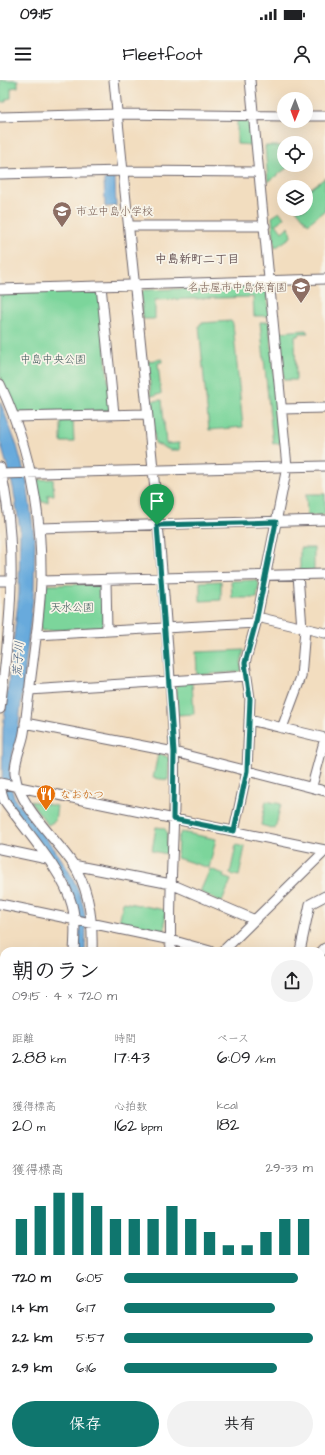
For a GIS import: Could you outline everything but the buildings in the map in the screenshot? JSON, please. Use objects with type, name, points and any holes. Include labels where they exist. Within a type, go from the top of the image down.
[{"type":"street","points":[[114,80],[147,414],[170,680],[174,752],[171,947]]},
{"type":"street","points":[[234,831],[247,771],[250,699],[245,663],[257,620],[287,467],[250,80]]},
{"type":"street","points":[[0,117],[118,114],[277,116]]},
{"type":"street","points":[[313,116],[325,116]]},
{"type":"street","points":[[0,174],[123,170],[259,172]]},
{"type":"street","points":[[128,226],[264,226]]},
{"type":"street","points":[[0,289],[325,279]]},
{"type":"street","points":[[101,286],[114,414]]},
{"type":"street","points":[[0,384],[15,417],[24,444],[39,528],[41,581],[25,723],[15,766],[16,787],[24,800],[73,865],[88,899],[92,947]]},
{"type":"street","points":[[282,409],[325,408]]},
{"type":"street","points":[[15,417],[147,414]]},
{"type":"street","points":[[0,709],[4,630],[12,581],[11,526],[2,472],[29,474],[325,466]]},
{"type":"street","points":[[39,528],[325,520]]},
{"type":"street","points":[[41,581],[325,574]]},
{"type":"street","points":[[282,728],[301,677],[303,628],[298,575]]},
{"type":"street","points":[[106,580],[107,631]]},
{"type":"street","points":[[0,581],[12,581]]},
{"type":"street","points":[[36,636],[257,620],[325,633]]},
{"type":"street","points":[[29,690],[247,676]]},
{"type":"street","points":[[249,720],[325,738],[312,786]]},
{"type":"street","points":[[25,723],[174,752],[312,786],[325,791]]},
{"type":"street","points":[[0,783],[325,850]]},
{"type":"street","points":[[0,787],[4,800],[47,859],[67,890],[76,920],[74,947]]},
{"type":"street","points":[[0,849],[47,859]]},
{"type":"street","points":[[228,947],[325,850]]},
{"type":"street","points":[[73,865],[171,884],[255,920]]},
{"type":"street","points":[[301,947],[310,904],[325,896]]},
{"type":"street","points":[[0,904],[170,940],[195,947]]},
{"type":"green space","points":[[0,80],[18,80],[18,87],[11,88],[11,98],[6,99],[6,102],[0,102]]},
{"type":"green space","points":[[237,120],[245,120],[250,123],[252,145],[237,144]]},
{"type":"green space","points":[[265,146],[277,146],[277,172],[282,172],[268,182]]},
{"type":"green space","points":[[325,178],[325,210],[308,224],[302,216],[313,216],[313,187]]},
{"type":"green space","points":[[277,214],[277,216],[283,216],[284,218],[276,224],[282,232],[289,226],[291,237],[275,248],[272,217]]},
{"type":"green space","points":[[266,286],[269,316],[254,316],[253,297],[155,300],[155,319],[143,319],[141,293],[144,290]]},
{"type":"green space","name":"中島中央公園","points":[[96,289],[99,291],[111,408],[108,411],[21,413],[16,411],[0,376],[0,292]]},
{"type":"green space","points":[[231,321],[233,324],[243,427],[209,430],[199,326],[201,323]]},
{"type":"green space","points":[[260,322],[269,322],[281,443],[273,444]]},
{"type":"green space","points":[[306,330],[308,333],[300,333],[299,336],[295,336],[296,380],[284,380],[279,332]]},
{"type":"green space","points":[[162,359],[162,362],[158,363],[161,394],[151,396],[148,361]]},
{"type":"green space","points":[[162,400],[166,444],[179,443],[180,450],[170,450],[155,443],[151,401]]},
{"type":"green space","points":[[61,419],[73,419],[74,442],[61,442]]},
{"type":"green space","points":[[53,479],[54,495],[48,495],[48,502],[41,502],[36,480]]},
{"type":"green space","points":[[306,494],[325,494],[325,515],[307,516]]},
{"type":"green space","points":[[300,548],[314,548],[314,571],[300,571]]},
{"type":"green space","points":[[257,580],[259,584],[257,598],[232,598],[231,581]]},
{"type":"green space","points":[[221,581],[221,600],[200,601],[200,582]]},
{"type":"green space","name":"天水公園","points":[[46,585],[104,585],[104,624],[102,627],[42,631],[40,628],[44,588]]},
{"type":"green space","points":[[244,650],[241,669],[239,672],[197,675],[196,652]]},
{"type":"green space","points":[[192,682],[194,714],[177,715],[177,683]]},
{"type":"green space","points":[[158,754],[166,756],[169,759],[168,780],[153,778]]},
{"type":"green space","points":[[30,801],[57,806],[55,821],[48,825]]},
{"type":"green space","points":[[266,801],[281,804],[275,829],[261,825]]},
{"type":"green space","points":[[156,827],[164,828],[167,832],[167,854],[152,851]]},
{"type":"green space","points":[[181,832],[216,839],[209,868],[177,858],[178,838]]},
{"type":"green space","points":[[236,845],[245,847],[239,876],[230,874]]},
{"type":"green space","points":[[210,869],[224,874],[223,877],[231,880],[222,902],[200,892]]},
{"type":"green space","points":[[123,902],[165,910],[165,930],[161,932],[119,923]]},
{"type":"water","points":[[104,179],[115,179],[116,206],[105,207]]},
{"type":"water","name":"荒子川","points":[[0,401],[17,446],[27,482],[35,543],[34,589],[18,731],[10,765],[11,788],[15,799],[54,849],[72,876],[83,905],[86,934],[85,947],[78,947],[79,921],[74,898],[66,880],[8,800],[2,788],[3,728],[19,593],[20,529],[13,487],[0,441]]},
{"type":"place","name":"市立中島小学校","points":[[62,228]]},
{"type":"place","name":"名古屋市中島保育園","points":[[301,304]]},
{"type":"place","name":"なおかつ","points":[[46,811]]},
{"type":"district","name":"中島新町二丁目","points":[[197,259]]},
{"type":"route","points":[[276,522],[256,622],[245,663],[250,699],[247,771],[234,831],[173,819],[174,752],[170,680],[157,525],[276,522]]}]
